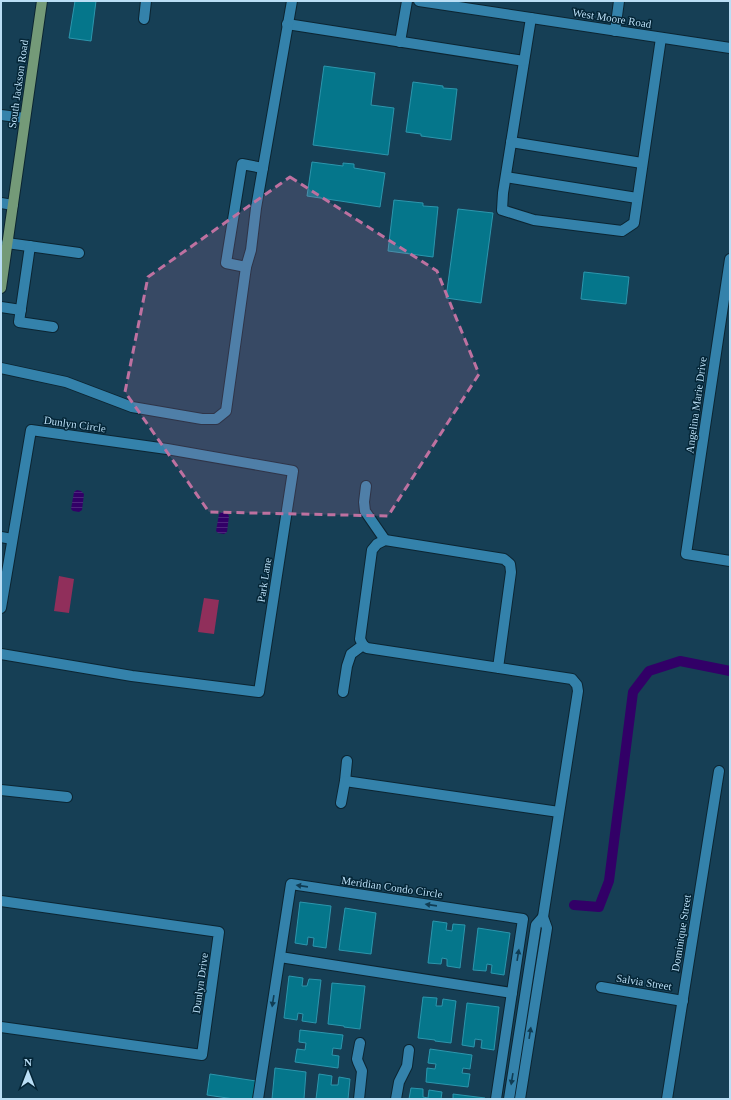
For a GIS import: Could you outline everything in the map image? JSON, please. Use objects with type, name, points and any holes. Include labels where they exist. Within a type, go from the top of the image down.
[{"type":"main road","name":"South Jackson Road","points":[[1,288],[42,1]]},
{"type":"street","points":[[144,19],[146,1]]},
{"type":"street","points":[[1,368],[66,382],[132,407],[202,419],[216,419],[226,411],[246,267],[251,250],[256,208],[292,1]]},
{"type":"street","points":[[400,42],[407,1]]},
{"type":"street","name":"West Moore Road","points":[[419,1],[478,5],[531,18],[730,48]]},
{"type":"street","points":[[615,31],[619,1]]},
{"type":"street","points":[[531,18],[502,210],[534,220],[622,232],[634,222],[661,38]]},
{"type":"street","points":[[287,24],[524,61]]},
{"type":"street","points":[[1,114],[25,118]]},
{"type":"street","points":[[512,142],[642,163]]},
{"type":"street","points":[[246,267],[226,263],[242,164],[263,168]]},
{"type":"street","points":[[506,177],[637,198]]},
{"type":"street","points":[[1,203],[13,205]]},
{"type":"street","points":[[7,243],[79,254]]},
{"type":"street","points":[[30,246],[19,322],[53,327]]},
{"type":"street","name":"Angelina Marie Drive","points":[[730,260],[686,554],[730,561]]},
{"type":"street","points":[[1,307],[21,310]]},
{"type":"street","name":"Dunlyn Circle","points":[[1,608],[6,550],[12,539],[31,430],[167,449],[293,471]]},
{"type":"street","name":"Park Lane","points":[[1,654],[132,676],[259,692],[293,471]]},
{"type":"street","points":[[366,486],[364,502],[365,511],[385,540]]},
{"type":"street","points":[[1,537],[12,539]]},
{"type":"street","points":[[498,668],[512,572],[510,564],[504,559],[385,540],[376,544],[372,550],[360,639],[363,645],[367,648],[498,668],[572,679],[577,685],[578,691],[543,917],[547,928],[520,1099]]},
{"type":"street","points":[[343,692],[347,666],[351,654],[363,645]]},
{"type":"street","points":[[341,803],[347,761]]},
{"type":"street","name":"Dominique Street","points":[[667,1099],[718,771]]},
{"type":"street","points":[[345,781],[559,812]]},
{"type":"street","points":[[1,790],[67,798]]},
{"type":"street","name":"Meridian Condo Circle","points":[[258,1099],[291,884],[524,919],[496,1099]]},
{"type":"street","name":"Dunlyn Drive","points":[[1,901],[220,932],[202,1056],[1,1027]]},
{"type":"street","points":[[509,1099],[536,925],[543,917]]},
{"type":"street","points":[[280,957],[512,993]]},
{"type":"street","name":"Salvia Street","points":[[601,987],[683,1001]]},
{"type":"street","points":[[359,1099],[362,1071],[357,1059],[360,1043]]},
{"type":"street","points":[[517,1049],[527,1050]]},
{"type":"street","points":[[396,1099],[399,1082],[407,1066],[410,1050]]},
{"type":"highlighted area","points":[[290,177],[437,271],[479,374],[388,516],[209,512],[125,392],[148,277]]},
{"type":"shaded area","points":[[77,490],[84,494],[82,510],[79,512],[71,509],[74,492]]},
{"type":"shaded area","points":[[222,512],[227,513],[229,516],[227,532],[224,534],[216,531],[219,514]]},
{"type":"shaded area","points":[[59,576],[74,579],[69,613],[54,611]]},
{"type":"shaded area","points":[[204,598],[219,600],[214,634],[198,632]]},
{"type":"building","points":[[75,1],[96,1],[91,41],[69,38]]},
{"type":"building","points":[[324,66],[375,73],[371,105],[394,108],[388,155],[313,145]]},
{"type":"building","points":[[413,82],[443,86],[443,88],[457,89],[451,140],[421,136],[421,134],[406,132]]},
{"type":"building","points":[[312,162],[343,166],[343,163],[354,164],[354,168],[385,173],[380,207],[307,196]]},
{"type":"building","points":[[394,200],[423,203],[423,206],[438,207],[433,257],[388,251]]},
{"type":"building","points":[[458,209],[493,213],[481,303],[446,298]]},
{"type":"building","points":[[584,272],[629,277],[626,304],[581,299]]},
{"type":"building","points":[[300,902],[331,906],[326,948],[313,946],[314,938],[308,937],[307,945],[295,943]]},
{"type":"building","points":[[345,908],[376,913],[371,954],[339,950]]},
{"type":"building","points":[[433,921],[447,923],[446,930],[452,931],[453,924],[465,925],[460,968],[447,966],[447,959],[442,958],[441,964],[428,963]]},
{"type":"building","points":[[478,928],[510,933],[504,975],[491,973],[492,965],[487,964],[486,971],[473,970]]},
{"type":"building","points":[[289,976],[303,978],[302,986],[307,986],[309,979],[321,980],[316,1023],[302,1021],[303,1014],[298,1013],[297,1020],[284,1018]]},
{"type":"building","points":[[332,983],[365,986],[360,1029],[328,1024]]},
{"type":"building","points":[[423,997],[437,998],[436,1006],[442,1006],[443,999],[456,1001],[451,1043],[418,1038]]},
{"type":"building","points":[[467,1003],[499,1007],[494,1050],[481,1048],[482,1040],[475,1039],[474,1047],[462,1045]]},
{"type":"building","points":[[300,1030],[343,1035],[341,1049],[333,1048],[332,1055],[339,1056],[338,1068],[295,1062],[297,1049],[305,1050],[306,1043],[299,1042]]},
{"type":"building","points":[[430,1049],[472,1055],[470,1069],[463,1068],[462,1073],[470,1074],[468,1087],[426,1082],[427,1068],[435,1069],[436,1064],[428,1063]]},
{"type":"building","points":[[275,1068],[306,1072],[304,1099],[272,1099]]},
{"type":"building","points":[[210,1074],[256,1081],[253,1099],[234,1099],[207,1095]]},
{"type":"building","points":[[319,1074],[332,1076],[331,1085],[338,1085],[339,1077],[350,1079],[348,1099],[316,1099]]},
{"type":"building","points":[[411,1088],[423,1089],[423,1097],[428,1098],[429,1090],[442,1092],[441,1099],[409,1099]]},
{"type":"building","points":[[453,1094],[485,1098],[485,1099],[453,1099]]},
{"type":"waterway","points":[[574,905],[599,907],[609,881],[633,692],[649,671],[680,661],[730,671]]}]
